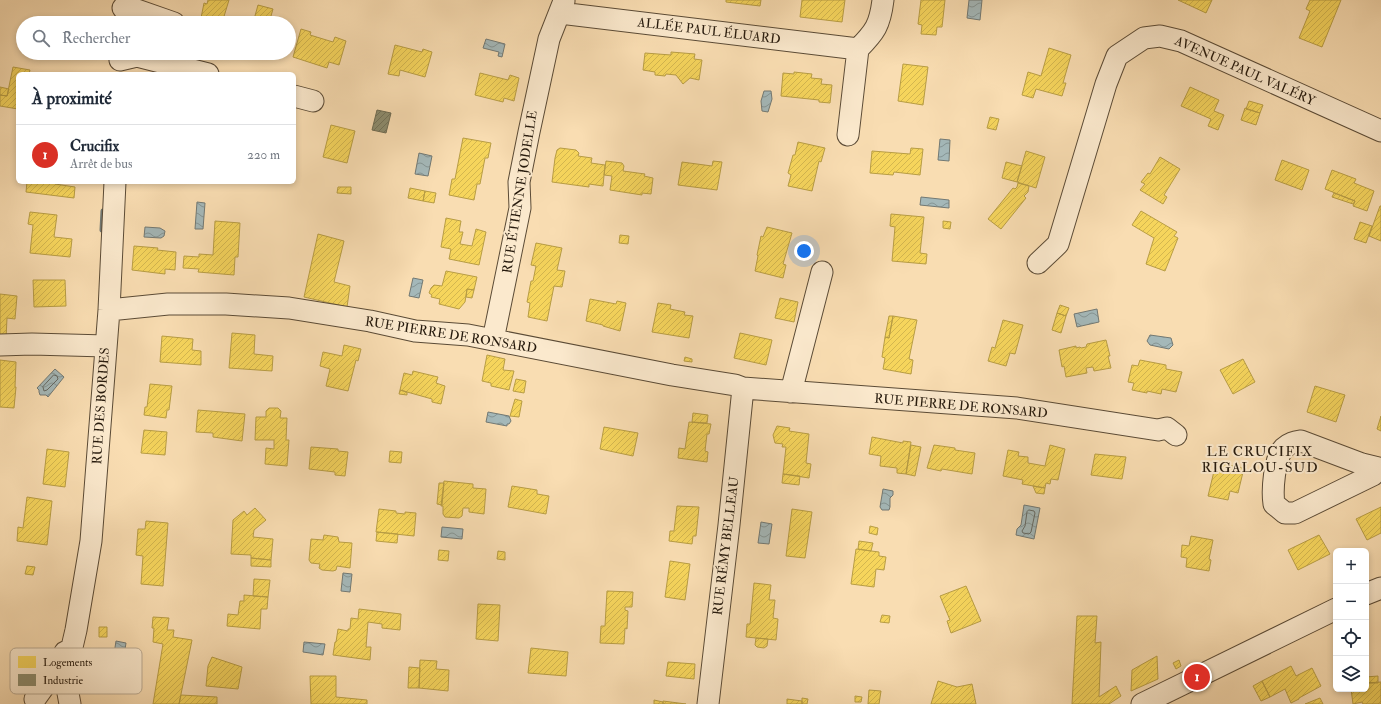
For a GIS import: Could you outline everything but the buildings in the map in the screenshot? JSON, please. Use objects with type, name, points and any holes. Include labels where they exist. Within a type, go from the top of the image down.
[{"type":"street","points":[[848,135],[858,49],[872,34],[878,23],[881,17],[883,0]]},
{"type":"street","name":"ALLÉE PAUL ÉLUARD","points":[[562,7],[858,49]]},
{"type":"street","name":"RUE ÉTIENNE JODELLE","points":[[493,340],[519,215],[519,182],[529,132],[549,39],[562,7]]},
{"type":"street","points":[[123,10],[131,8],[154,16]]},
{"type":"street","name":"AVENUE PAUL VALÉRY","points":[[1038,263],[1058,244],[1106,84],[1117,56],[1144,38],[1160,36],[1181,41],[1380,128]]},
{"type":"street","points":[[153,60],[200,72]]},
{"type":"street","name":"RUE DES BORDES","points":[[72,648],[91,541],[109,310],[115,184]]},
{"type":"street","points":[[791,392],[822,272]]},
{"type":"street","name":"RUE PIERRE DE RONSARD","points":[[109,310],[175,304],[226,304],[289,308],[415,331],[468,335],[672,375],[735,385],[743,388],[1017,408],[1158,430],[1167,428],[1176,435]]},
{"type":"street","points":[[0,345],[32,344],[106,346]]},
{"type":"street","name":"RUE RÉMY BELLEAU","points":[[708,704],[743,388]]},
{"type":"street","points":[[1301,441],[1362,464],[1380,468],[1373,475],[1295,513],[1285,514],[1274,504],[1272,494],[1278,456],[1284,448],[1291,443],[1301,441]]},
{"type":"street","points":[[1369,593],[1381,588]]},
{"type":"street","points":[[1142,704],[1333,609]]},
{"type":"street","name":"RUE DES BORDES","points":[[67,648],[76,630]]},
{"type":"street","name":"RUE DES BORDES","points":[[68,694],[69,704]]},
{"type":"street","points":[[29,701],[53,699],[69,704]]},
{"type":"water","points":[[969,0],[982,0],[980,20],[967,18]]},
{"type":"water","points":[[486,39],[505,44],[502,57],[498,56],[499,52],[483,48]]},
{"type":"water","points":[[764,91],[771,91],[772,99],[768,112],[762,111],[761,101]]},
{"type":"water","points":[[940,139],[950,140],[949,161],[938,160]]},
{"type":"water","points":[[419,153],[432,156],[428,176],[415,174]]},
{"type":"water","points":[[921,197],[949,200],[949,208],[920,205]]},
{"type":"water","points":[[197,202],[205,203],[203,229],[195,229]]},
{"type":"water","points":[[145,227],[160,228],[165,231],[164,236],[161,238],[144,237]]},
{"type":"water","points":[[413,278],[423,280],[419,298],[409,296]]},
{"type":"water","points":[[1097,309],[1099,322],[1077,327],[1074,314]]},
{"type":"water","points":[[1150,335],[1171,338],[1173,345],[1169,349],[1150,345],[1147,341]]},
{"type":"water","points":[[55,369],[64,377],[48,397],[46,395],[40,395],[37,388]]},
{"type":"water","points":[[488,412],[509,416],[511,421],[507,424],[507,426],[486,422]]},
{"type":"water","points":[[883,489],[893,491],[893,495],[890,498],[889,510],[882,510],[880,507]]},
{"type":"water","points":[[1024,505],[1040,508],[1034,539],[1016,535],[1017,529],[1021,525]]},
{"type":"water","points":[[761,522],[772,524],[769,544],[758,543]]},
{"type":"water","points":[[442,527],[463,529],[462,539],[441,537]]},
{"type":"water","points":[[343,573],[352,574],[350,592],[341,591]]},
{"type":"water","points":[[116,641],[126,643],[125,648],[115,648]]},
{"type":"water","points":[[304,642],[325,644],[323,655],[303,652]]},
{"type":"waterway","points":[[102,230],[103,211]]},
{"type":"place","name":"Crucifix","points":[[1197,677]]},
{"type":"district","name":"LE CRUCIFIX RIGALOU-SUD","points":[[1260,460]]}]
